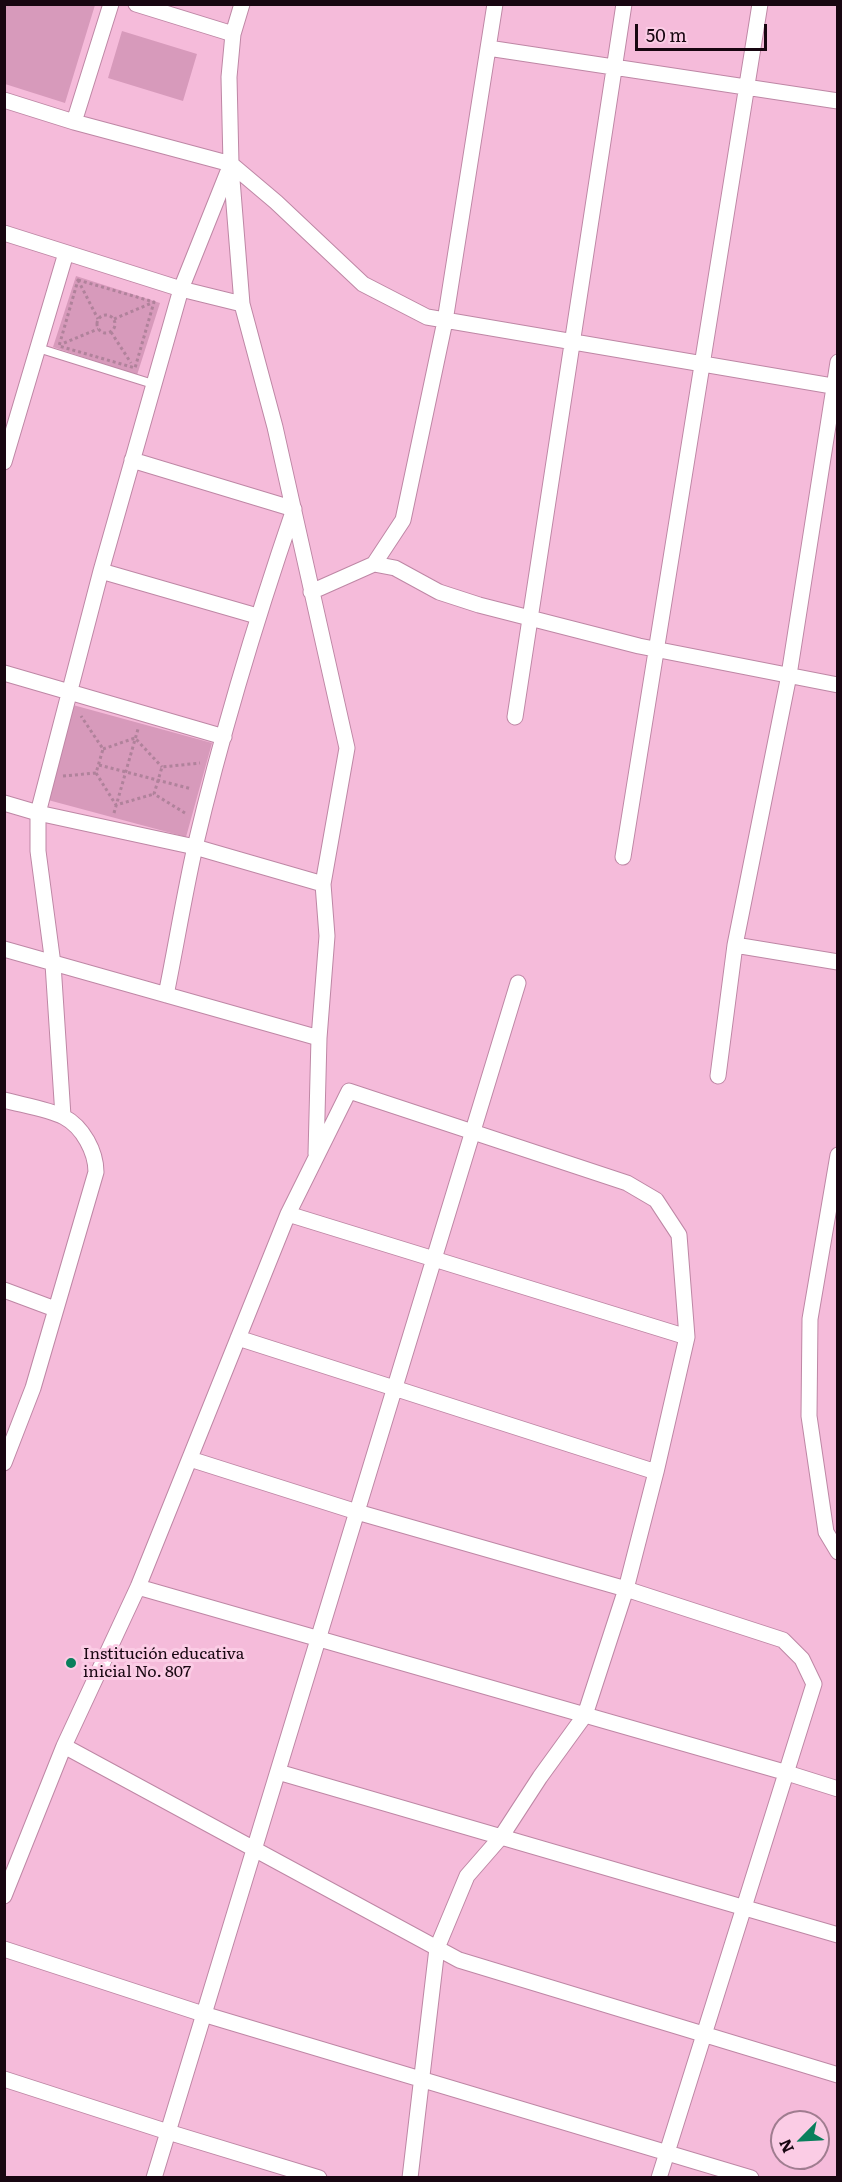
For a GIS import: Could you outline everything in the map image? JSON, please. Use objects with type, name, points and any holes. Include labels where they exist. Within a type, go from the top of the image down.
[{"type":"street","points":[[74,122],[111,4]]},
{"type":"street","points":[[136,4],[233,34]]},
{"type":"street","points":[[242,4],[233,34],[229,77],[231,164],[242,304],[275,427],[347,748],[323,884],[327,936],[319,1038],[315,1159]]},
{"type":"street","points":[[311,592],[374,564],[403,520],[445,321],[495,4]]},
{"type":"street","points":[[515,717],[624,4]]},
{"type":"street","points":[[623,857],[760,4]]},
{"type":"street","points":[[488,48],[837,101]]},
{"type":"street","points":[[4,100],[74,122],[231,164],[276,202],[363,284],[427,318],[835,387]]},
{"type":"street","points":[[63,1116],[53,964],[38,850],[39,813],[101,571],[181,289],[231,164]]},
{"type":"street","points":[[4,233],[181,289],[242,304]]},
{"type":"street","points":[[4,462],[66,253]]},
{"type":"street","points":[[717,1076],[735,945],[789,675],[835,387],[837,362]]},
{"type":"street","points":[[132,460],[294,509]]},
{"type":"street","points":[[166,995],[195,847],[257,616],[294,509]]},
{"type":"street","points":[[374,564],[395,568],[440,592],[459,599],[530,618],[656,649],[837,685]]},
{"type":"street","points":[[101,571],[257,616]]},
{"type":"street","points":[[4,673],[224,737]]},
{"type":"street","points":[[4,803],[39,813],[195,847],[323,884]]},
{"type":"street","points":[[735,945],[837,962]]},
{"type":"street","points":[[4,949],[319,1038]]},
{"type":"street","points":[[154,2178],[518,983]]},
{"type":"street","points":[[4,1896],[64,1746],[138,1587],[288,1214],[349,1091],[627,1183],[656,1200],[679,1235],[687,1337],[656,1472],[626,1589],[585,1715],[501,1836],[467,1875],[437,1948],[410,2178]]},
{"type":"street","points":[[4,1100],[63,1116],[80,1130],[96,1162],[96,1172],[33,1388],[4,1463]]},
{"type":"street","points":[[837,1155],[810,1319],[809,1416],[826,1532],[837,1552]]},
{"type":"street","points":[[288,1214],[687,1337]]},
{"type":"street","points":[[822,1250],[837,1252]]},
{"type":"street","points":[[4,1290],[56,1309]]},
{"type":"street","points":[[238,1338],[656,1472]]},
{"type":"street","points":[[190,1459],[357,1512],[626,1589],[783,1640],[802,1659],[813,1684],[659,2178]]},
{"type":"street","points":[[138,1587],[784,1772],[837,1790]]},
{"type":"street","points":[[64,1746],[459,1960],[837,2075]]},
{"type":"street","points":[[278,1772],[837,1935]]},
{"type":"street","points":[[4,1949],[204,2014],[751,2178]]},
{"type":"street","points":[[4,2079],[319,2178]]},
{"type":"lane","points":[[38,348],[153,384]]},
{"type":"path","points":[[66,253],[98,319],[98,328],[101,332],[111,332]]},
{"type":"path","points":[[78,280],[154,302]]},
{"type":"path","points":[[59,346],[78,280]]},
{"type":"path","points":[[114,319],[181,289]]},
{"type":"path","points":[[132,377],[154,302]]},
{"type":"path","points":[[98,319],[106,314],[114,319]]},
{"type":"path","points":[[111,332],[114,329],[114,319]]},
{"type":"path","points":[[38,348],[59,346],[98,328]]},
{"type":"path","points":[[111,332],[135,368]]},
{"type":"path","points":[[59,346],[135,368]]},
{"type":"path","points":[[78,712],[88,715]]},
{"type":"path","points":[[75,723],[78,712]]},
{"type":"path","points":[[78,712],[104,749]]},
{"type":"path","points":[[113,814],[138,729],[128,726]]},
{"type":"path","points":[[104,749],[135,738]]},
{"type":"path","points":[[135,738],[162,767]]},
{"type":"path","points":[[96,773],[104,749]]},
{"type":"path","points":[[197,772],[202,755]]},
{"type":"path","points":[[162,767],[200,764]]},
{"type":"path","points":[[99,765],[192,789]]},
{"type":"path","points":[[62,766],[58,777],[96,773]]},
{"type":"path","points":[[154,794],[162,767]]},
{"type":"path","points":[[96,773],[116,805]]},
{"type":"path","points":[[190,797],[195,781]]},
{"type":"path","points":[[116,805],[154,794],[186,813]]},
{"type":"path","points":[[183,823],[188,805]]},
{"type":"shaded area","points":[[5,5],[95,5],[65,103],[5,84]]},
{"type":"shaded area","points":[[122,31],[197,54],[183,101],[108,78]]},
{"type":"shaded area","points":[[76,276],[160,303],[137,375],[53,347]]},
{"type":"shaded area","points":[[73,705],[212,743],[186,837],[48,800]]},
{"type":"place","name":"Institución educativa inicial No. 807","points":[[71,1663]]}]
